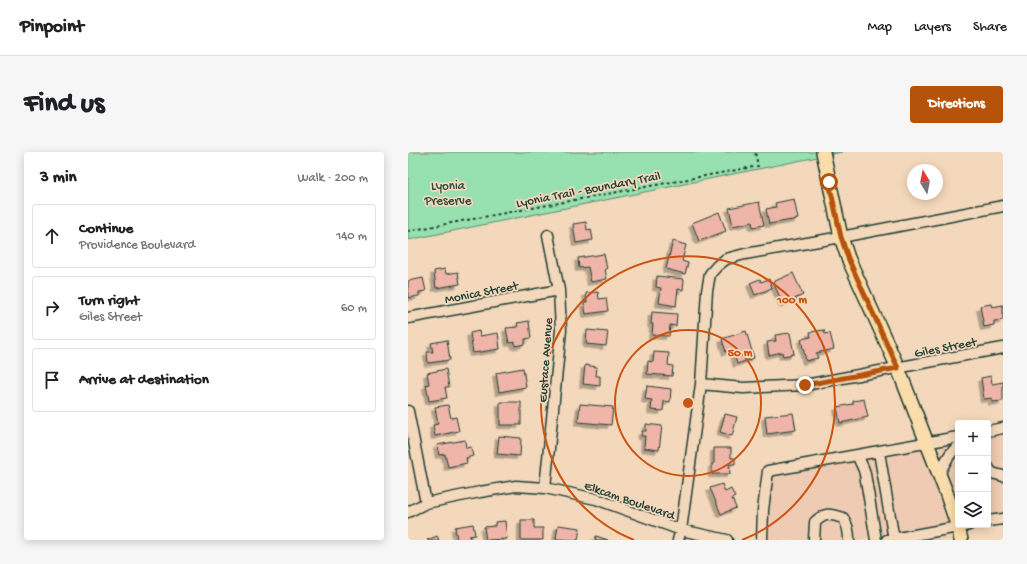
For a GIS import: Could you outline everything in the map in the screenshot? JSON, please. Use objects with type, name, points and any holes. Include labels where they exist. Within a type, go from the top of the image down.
[{"type":"main road","points":[[822,152],[841,237],[848,258],[898,368],[940,474],[955,506]]},
{"type":"main road","points":[[961,540],[964,528]]},
{"type":"street","points":[[679,535],[701,384],[707,292],[710,274],[717,266],[726,259],[745,254],[1003,206]]},
{"type":"street","name":"Eustace Avenue","points":[[545,488],[562,330],[559,290],[548,235]]},
{"type":"street","name":"Monica Street","points":[[408,318],[559,290]]},
{"type":"street","name":"Giles Street","points":[[701,384],[743,388],[805,385],[1003,348]]},
{"type":"street","points":[[408,411],[426,503]]},
{"type":"street","points":[[991,430],[1003,428]]},
{"type":"street","points":[[762,540],[763,510],[768,471],[955,438]]},
{"type":"street","points":[[940,474],[949,456],[955,449]]},
{"type":"street","points":[[879,452],[892,540],[955,528]]},
{"type":"street","points":[[858,456],[858,460],[864,469],[876,540]]},
{"type":"street","points":[[991,472],[1003,476]]},
{"type":"street","name":"Elkcam Boulevard","points":[[408,512],[426,503],[480,492],[516,486],[545,488],[596,499],[679,535],[727,540]]},
{"type":"street","points":[[814,540],[815,522],[828,514],[843,518],[848,530],[849,540]]},
{"type":"street","points":[[991,521],[1003,519]]},
{"type":"path","name":"Lyonia Trail - Boundary Trail","points":[[408,231],[758,166],[755,152]]},
{"type":"shaded area","points":[[1003,426],[1003,513],[991,515],[991,456],[991,428]]},
{"type":"shaded area","points":[[955,434],[955,503],[931,438]]},
{"type":"shaded area","points":[[921,440],[951,522],[857,540],[755,540],[771,466]]},
{"type":"shaded area","points":[[954,533],[956,540],[919,540]]},
{"type":"green space","name":"Lyonia Preserve","points":[[408,152],[842,152],[408,240]]},
{"type":"building","points":[[794,199],[798,219],[769,224],[766,209],[776,207],[775,203]]},
{"type":"building","points":[[759,202],[764,225],[753,227],[752,222],[733,226],[729,208]]},
{"type":"building","points":[[719,212],[726,231],[699,241],[692,223]]},
{"type":"building","points":[[586,222],[587,230],[591,229],[593,240],[576,243],[573,224]]},
{"type":"building","points":[[673,241],[686,245],[682,261],[688,263],[685,274],[666,269]]},
{"type":"building","points":[[604,254],[607,279],[591,282],[588,267],[579,268],[578,258]]},
{"type":"building","points":[[445,269],[446,274],[458,272],[460,284],[436,288],[434,271]]},
{"type":"building","points":[[793,273],[803,295],[783,304],[773,282]]},
{"type":"building","points":[[657,276],[684,279],[683,290],[678,289],[676,306],[659,303],[661,288],[656,287]]},
{"type":"building","points":[[423,278],[426,291],[419,292],[419,296],[408,298],[408,281]]},
{"type":"building","points":[[760,279],[761,282],[769,279],[772,288],[755,295],[750,283]]},
{"type":"building","points":[[598,292],[599,299],[606,298],[608,311],[586,314],[584,303],[587,302],[586,293]]},
{"type":"building","points":[[991,304],[992,307],[1003,305],[1003,320],[994,321],[994,325],[984,327],[980,306]]},
{"type":"building","points":[[652,312],[677,314],[676,326],[670,325],[669,336],[652,335]]},
{"type":"building","points":[[529,321],[531,338],[525,339],[525,344],[515,346],[515,342],[509,343],[506,328],[518,327],[517,323]]},
{"type":"building","points":[[587,330],[608,332],[606,346],[586,344]]},
{"type":"building","points":[[824,330],[825,334],[830,333],[834,349],[816,353],[818,358],[806,361],[801,339],[811,337],[810,332]]},
{"type":"building","points":[[479,331],[480,336],[498,333],[500,349],[473,353],[470,333]]},
{"type":"building","points":[[746,331],[754,358],[737,364],[733,350],[726,352],[722,339]]},
{"type":"building","points":[[790,333],[794,354],[783,356],[782,352],[769,355],[767,342],[776,341],[775,335]]},
{"type":"building","points":[[447,340],[450,360],[428,363],[427,352],[433,352],[431,343]]},
{"type":"building","points":[[654,352],[669,353],[668,365],[673,366],[672,376],[647,374],[648,361],[653,362]]},
{"type":"building","points":[[585,365],[597,367],[596,376],[600,376],[600,386],[583,384]]},
{"type":"building","points":[[523,368],[526,387],[499,392],[496,373]]},
{"type":"building","points":[[446,369],[449,387],[445,387],[447,398],[429,401],[426,385],[429,384],[427,373]]},
{"type":"building","points":[[991,376],[992,384],[1003,382],[1003,401],[992,402],[992,398],[984,399],[981,378]]},
{"type":"building","points":[[647,386],[671,389],[670,402],[664,401],[663,411],[651,410],[652,400],[645,399]]},
{"type":"building","points":[[864,399],[868,417],[840,423],[837,407],[853,404],[853,401]]},
{"type":"building","points":[[500,402],[521,402],[521,425],[500,425]]},
{"type":"building","points":[[580,404],[613,407],[611,425],[578,422]]},
{"type":"building","points":[[448,405],[451,418],[456,417],[459,431],[435,436],[433,425],[438,424],[435,407]]},
{"type":"building","points":[[793,413],[796,430],[767,434],[765,416]]},
{"type":"building","points":[[725,414],[737,417],[732,436],[720,432]]},
{"type":"building","points":[[646,424],[662,426],[659,450],[644,448],[645,436],[641,436],[642,431],[646,431]]},
{"type":"building","points":[[499,436],[521,438],[520,456],[497,454]]},
{"type":"building","points":[[465,440],[466,448],[471,447],[473,456],[466,458],[467,463],[448,467],[445,454],[439,455],[437,445]]},
{"type":"building","points":[[714,448],[731,448],[731,458],[735,458],[735,464],[729,464],[730,474],[712,474],[712,464],[714,464]]},
{"type":"building","points":[[722,484],[725,492],[731,489],[735,497],[732,498],[736,508],[721,514],[710,488]]},
{"type":"building","points":[[521,520],[534,520],[534,528],[543,528],[543,540],[521,540]]},
{"type":"building","points":[[505,521],[507,539],[486,540],[484,527],[495,526],[495,522]]},
{"type":"building","points":[[473,524],[475,535],[469,536],[470,540],[457,540],[455,527]]},
{"type":"building","points":[[558,525],[580,528],[578,540],[556,539]]},
{"type":"building","points":[[437,536],[439,540],[427,540]]},
{"type":"building","points":[[596,536],[608,540],[595,540]]},
{"type":"route","points":[[805,385],[898,368],[848,258],[841,237],[829,182]]}]
